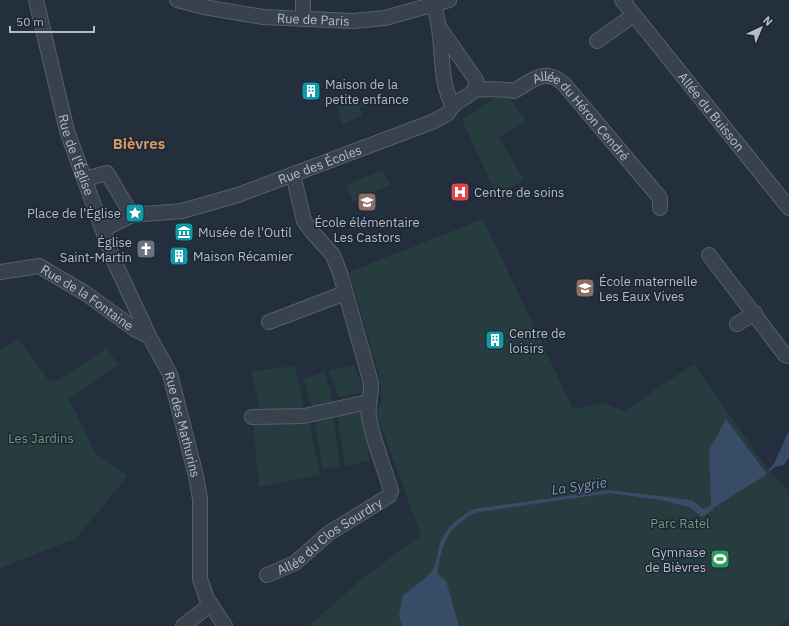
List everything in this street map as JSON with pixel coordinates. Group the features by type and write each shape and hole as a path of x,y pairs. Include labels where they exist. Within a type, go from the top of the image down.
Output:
{"street":[{"name":"Rue de l'Église","path":"36,0 67,131 104,229"},
{"name":"Rue de Paris","path":"178,0 248,16 370,20 385,18 449,0"},
{"path":"303,0 303,19"},
{"name":"Allée du Buisson","path":"622,0 789,208"},
{"path":"434,4 439,27 442,69 450,110"},
{"path":"597,42 634,15"},
{"path":"439,27 476,80 476,90"},
{"name":"Allée du Héron Cendré","path":"476,90 494,90 502,88 514,91 539,77 550,75 557,78 660,198 660,208"},
{"name":"Rue des Écoles","path":"132,215 182,211 238,195 432,122 450,110 459,100 476,90"},
{"path":"85,179 107,173 132,215 104,229"},
{"name":"Allée du Clos Sourdry","path":"267,575 296,562 329,533 389,496 391,491 369,418 368,402 372,393 371,384 333,255 304,221 293,174"},
{"name":"Rue des Mathurins","path":"104,229 114,261 149,336 170,374 196,476 200,499 200,579 211,604 226,626"},
{"path":"709,256 787,356"},
{"name":"Rue de la Fontaine","path":"0,272 39,266 85,293 136,330 149,336"},
{"path":"268,322 345,294"},
{"path":"737,324 755,314"},
{"path":"252,417 304,416 368,402"},
{"path":"183,626 211,604"}],"green space":[{"path":"505,91 526,121 499,137 524,180 497,196 462,120"},
{"path":"334,100 337,107 376,101 360,108 362,115 344,124 342,123"},
{"path":"383,170 390,185 353,202 346,185"},
{"name":"Parc Ratel","path":"483,219 573,409 604,403 625,412 694,364 768,470 789,491 789,619 780,626 309,626 362,579 421,535 376,413 382,400 379,374 349,272"},
{"name":"Les Jardins","path":"19,339 49,381 58,380 107,348 118,365 69,399 96,454 128,476 75,539 0,568 0,350"},
{"path":"354,365 366,392 339,397 329,371"},
{"path":"295,366 304,406 297,409 260,410 251,371"},
{"path":"325,372 333,402 312,407 303,379"},
{"path":"363,408 369,461 345,466 337,414"},
{"path":"333,415 340,466 322,469 315,421"},
{"path":"309,421 320,475 259,487 253,423"}],"water":[{"path":"726,419 767,474 713,508 713,510 702,517 689,507 661,500 610,493 478,512 460,522 448,536 441,552 437,573 446,581 459,626 402,626 399,616 402,597 432,571 436,562 441,540 452,524 474,509 609,490 692,500 703,509 711,505 709,450"},
{"path":"789,430 789,457 784,465 775,467 769,472 768,470 774,464"}],"place":[{"name":"Maison de la petite enfance","path":"311,91"},
{"name":"Centre de soins","path":"460,192"},
{"name":"École élémentaire Les Castors","path":"367,202"},
{"name":"Place de l'Église","path":"135,213"},
{"name":"Musée de l'Outil","path":"184,232"},
{"name":"Église Saint-Martin","path":"146,249"},
{"name":"Maison Récamier","path":"179,256"},
{"name":"École maternelle Les Eaux Vives","path":"585,288"},
{"name":"Centre de loisirs","path":"495,340"},
{"name":"Gymnase de Bièvres","path":"720,559"}],"district":[{"name":"Bièvres","path":"139,143"}],"water label":[{"name":"La Sygrie","path":"579,486"}]}
